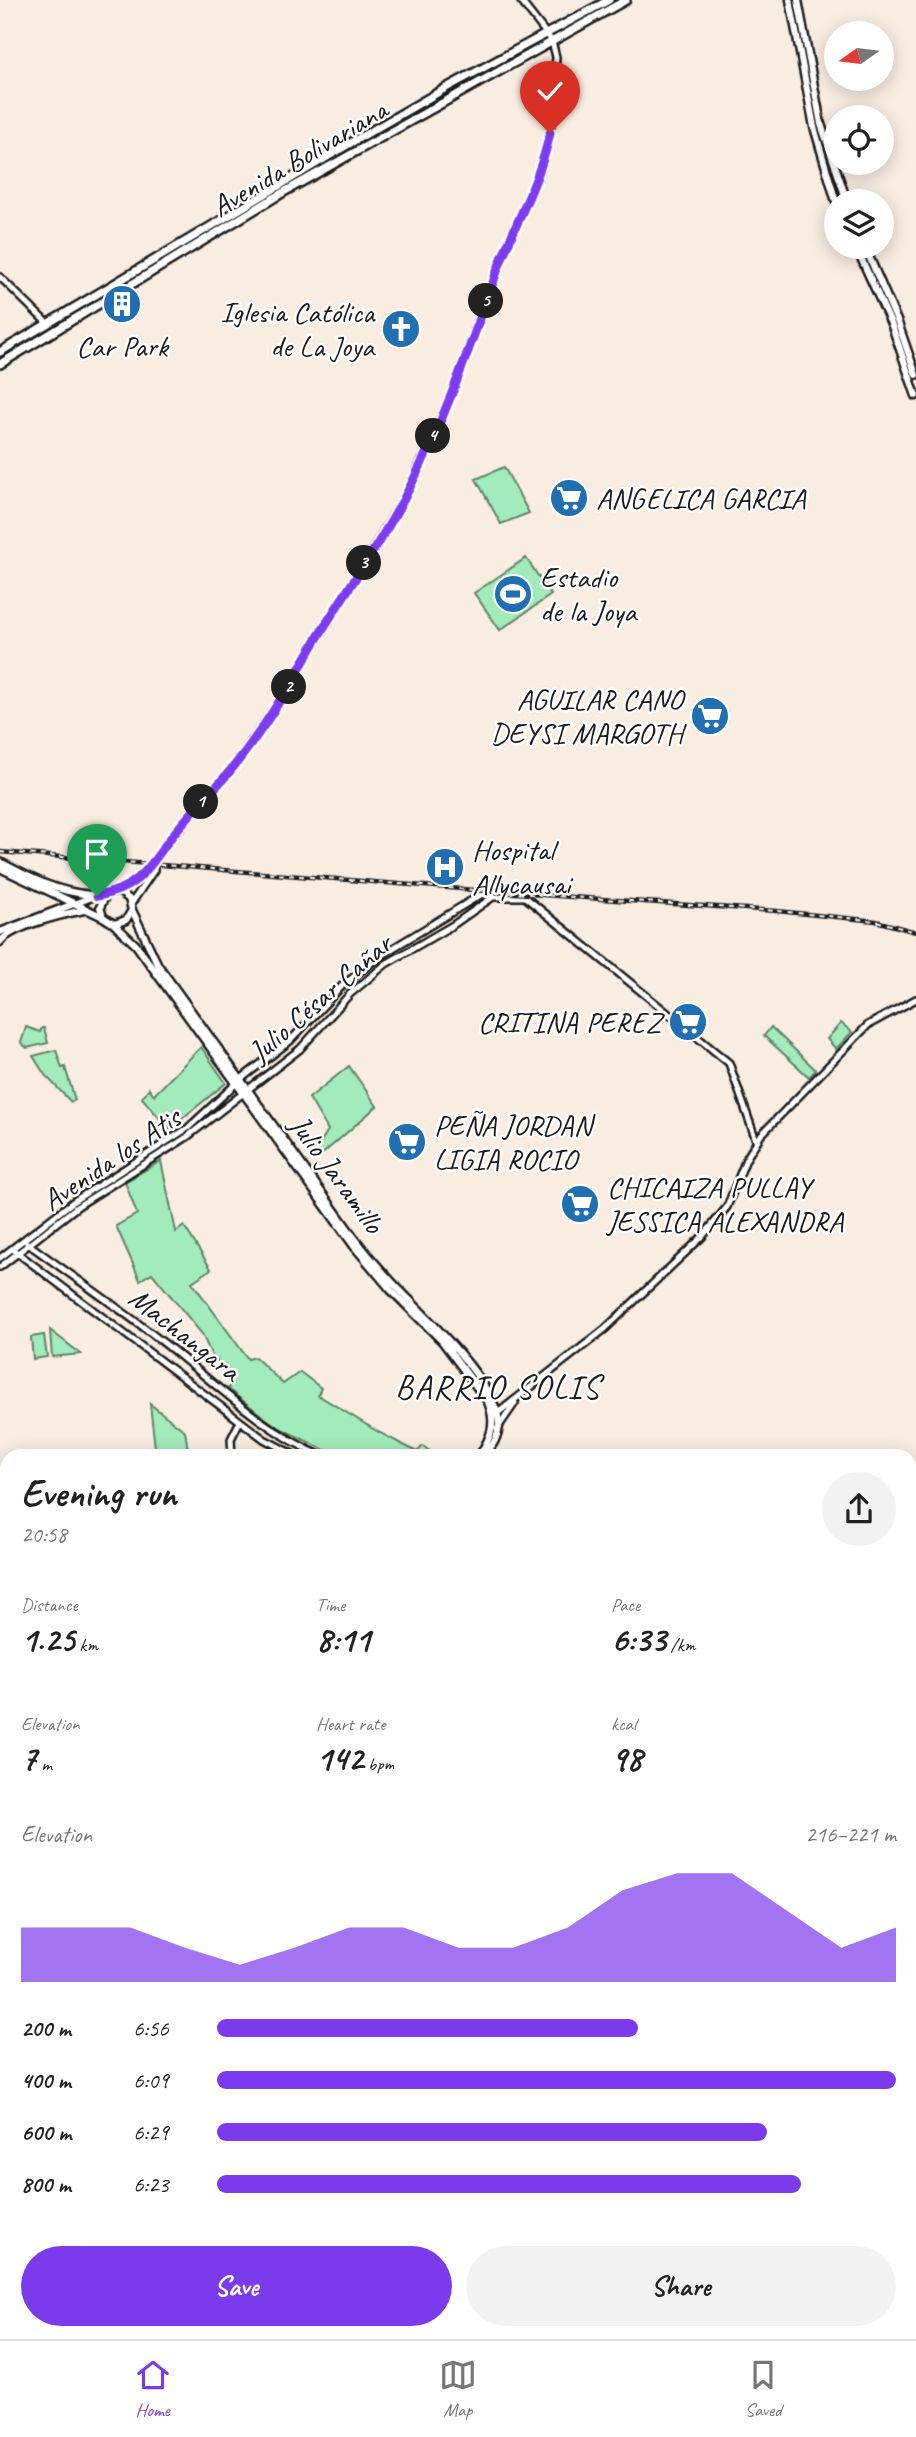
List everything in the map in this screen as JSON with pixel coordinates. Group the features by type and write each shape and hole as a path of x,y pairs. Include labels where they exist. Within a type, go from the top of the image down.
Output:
{"highway":[{"name":"Avenida Bolivariana","path":"0,363 610,0"},
{"name":"Avenida Bolivariana","path":"0,352 446,88 626,0"}],"main road":[{"path":"790,0 814,127 832,189"},
{"path":"798,0 821,124 842,189"},
{"path":"861,259 892,326 916,396"},
{"path":"870,259 898,323 916,375"},
{"path":"0,862 51,888 97,896"},
{"name":"Julio Jaramillo","path":"0,868 103,917 136,946 246,1091 366,1261 457,1358 488,1402 495,1415 496,1429 488,1449"},
{"path":"0,932 71,904 111,893"},
{"path":"103,917 101,902 111,893"},
{"name":"Julio Jaramillo","path":"111,893 125,895 158,965 239,1082"},
{"path":"114,924 126,920 132,907"},
{"path":"0,942 11,933 84,910"},
{"name":"Julio Jaramillo","path":"483,1449 496,1429"}],"street":[{"path":"111,893 138,879 154,864 166,842 235,765 270,716 409,489 451,394 513,230 540,172 552,123 556,57 550,37 520,0"},
{"path":"0,277 48,325"},
{"path":"132,907 154,870 154,864"},
{"name":"Julio César Cañar","path":"239,1082 290,1041 342,986 380,956 482,894 493,897"},
{"path":"493,897 525,897 729,1063 756,1140"},
{"name":"Julio César Cañar","path":"246,1091 300,1049 351,994 386,964 453,925 493,897"},
{"path":"495,1415 614,1322 702,1237 727,1207 756,1140 867,1025 916,999"},
{"name":"Avenida los Atis","path":"0,1267 74,1201 178,1135 239,1082"},
{"name":"Avenida los Atis","path":"26,1242 187,1137 246,1091"},
{"name":"Machangara","path":"26,1242 174,1351 201,1375 271,1427 306,1449"},
{"name":"Avenida los Atis","path":"0,1258 15,1251"},
{"name":"Machangara","path":"15,1251 264,1439 283,1449"},
{"path":"496,1429 516,1400"},
{"path":"232,1449 231,1439 240,1421"}],"green space":[{"path":"504,467 529,513 501,524 476,479"},
{"name":"Estadio de la Joya","path":"526,558 551,595 500,630 474,593"},
{"path":"841,1023 852,1032 836,1049 827,1039"},
{"path":"26,1027 40,1032 44,1028 48,1043 27,1048 21,1043"},
{"path":"771,1027 816,1070 809,1077 764,1036"},
{"path":"201,1047 226,1083 169,1129 142,1098 149,1088 154,1095"},
{"path":"56,1050 62,1068 65,1067 75,1100 71,1102 45,1075 33,1056"},
{"path":"349,1066 377,1106 318,1158 315,1152 328,1130 309,1098"},
{"path":"161,1161 176,1232 184,1226 211,1269 192,1282 248,1359 255,1357 283,1384 300,1372 321,1388 318,1395 411,1449 323,1449 274,1425 228,1389 233,1377 212,1356 202,1334 152,1273 140,1280 116,1226 137,1214 125,1182"},
{"path":"50,1330 81,1354 52,1357"},
{"path":"44,1335 47,1357 33,1359 31,1337"},
{"path":"150,1404 185,1431 188,1449 155,1449"}],"railway":[{"path":"0,852 499,892 777,911 876,921 916,932"}],"place":[{"name":"Car Park","path":"122,304"},
{"name":"Iglesia Católica de La Joya","path":"401,329"},
{"name":"ANGELICA GARCIA","path":"569,498"},
{"name":"Estadio de la Joya","path":"513,594"},
{"name":"AGUILAR CANO DEYSI MARGOTH","path":"710,716"},
{"name":"Hospital Allycausai","path":"445,867"},
{"name":"CRITINA PEREZ","path":"688,1022"},
{"name":"PEÑA JORDAN LIGIA ROCIO","path":"407,1142"},
{"name":"CHICAIZA PULLAY JESSICA ALEXANDRA","path":"580,1204"}],"district":[{"name":"BARRIO SOLIS","path":"498,1387"}],"route":[{"path":"97,896 128,886 154,864 175,831 235,765 293,680 409,489 451,394 513,230 540,172 550,133"}]}
